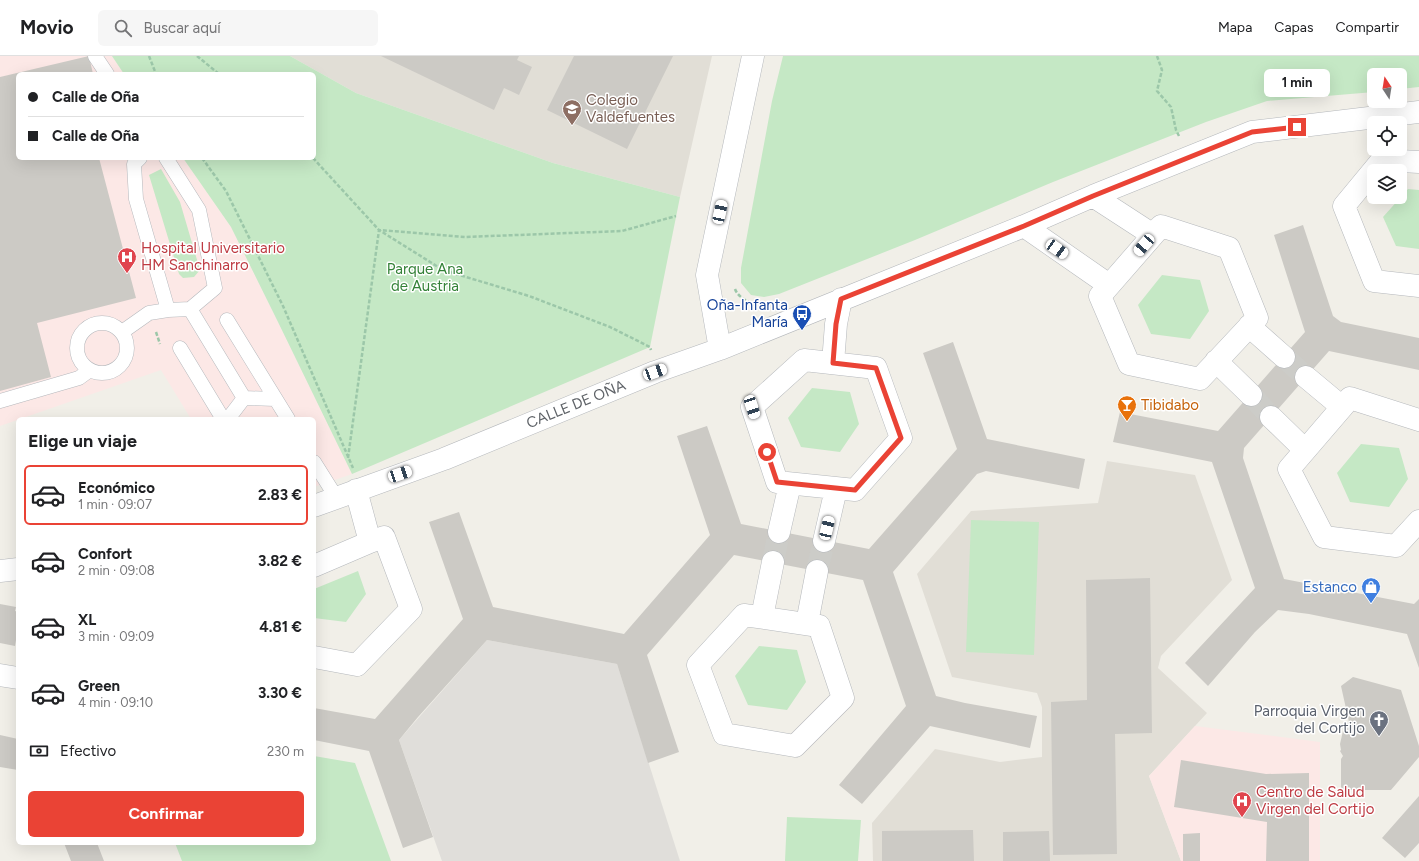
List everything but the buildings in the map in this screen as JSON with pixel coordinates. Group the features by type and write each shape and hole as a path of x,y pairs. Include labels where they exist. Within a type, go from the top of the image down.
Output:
{"street":[{"path":"720,348 707,275 753,56"},
{"name":"CALLE DE OÑA","path":"1396,116 1419,112"},
{"name":"CALLE DE OÑA","path":"316,505 444,459 655,372 720,348 1024,226 1093,196 1252,132 1367,121"},
{"path":"1386,156 1344,206 1374,281 1419,286"},
{"path":"1396,156 1419,162"},
{"path":"1093,196 1153,235"},
{"path":"1024,226 1109,286"},
{"path":"1161,226 1229,248 1257,318 1200,379 1129,364 1100,296 1153,235 1161,226"},
{"path":"833,363 836,324 841,299"},
{"path":"1249,326 1284,357"},
{"path":"804,360 833,363 876,368 901,438 855,490 777,482 752,407 804,360"},
{"path":"1216,361 1251,395"},
{"path":"1306,376 1342,407"},
{"path":"1417,527 1396,546 1324,537 1289,469 1350,398 1419,420"},
{"path":"1271,417 1305,450"},
{"path":"780,532 790,484"},
{"path":"824,541 836,489"},
{"path":"356,490 370,542"},
{"path":"316,565 384,537 411,609 357,665 316,657"},
{"path":"762,617 773,562"},
{"path":"0,571 16,569"},
{"path":"808,623 817,571"},
{"path":"744,615 762,617 820,626 843,698 795,746 724,734 698,665 744,615"},
{"path":"0,675 16,678"}],"lane":[{"path":"96,56 106,72"},
{"path":"138,160 134,164 136,199 168,310"},
{"path":"122,332 149,313 190,309 215,288 199,210 167,160"},
{"path":"190,309 244,398"},
{"path":"227,320 287,417"},
{"path":"100,322 116,326 122,332 128,348 126,357 122,364 115,370 106,373 98,373 83,366 78,358 77,347 80,335 85,329 92,324 100,322"},
{"path":"180,348 222,417"},
{"path":"0,402 79,378 90,370"},
{"path":"244,398 275,399"},
{"path":"230,417 244,398"},
{"path":"316,465 336,497"}],"path":[{"path":"149,56 155,72"},
{"path":"197,56 217,72"},
{"path":"1157,56 1162,70 1157,91 1171,108 1176,130 1182,140"},
{"path":"203,160 226,191 276,293 355,473 356,490"},
{"path":"315,160 379,230 442,270 528,296 610,328 650,347 655,372"},
{"path":"379,230 465,237 622,231 676,216"},
{"path":"348,458 379,230"},
{"path":"734,286 736,293 746,300 759,308 765,306"},
{"path":"149,313 162,349"}],"shaded area":[{"name":"Hospital Universitario HM Sanchinarro","path":"0,56 112,56 123,72 16,72 16,160 184,160 231,227 352,474 316,486 316,417 190,417 161,370 26,417 16,417 16,420 0,426"},
{"name":"Colegio Valdefuentes","path":"290,56 712,56 680,197 553,163 356,93"},
{"path":"1107,461 1195,475 1232,580 1161,656 1158,668 1207,713 1149,776 1181,861 873,861 872,823 935,749 1000,762 1042,757 1042,707 1037,693 952,677 917,574 971,511 1098,503"},
{"path":"487,640 617,664 680,861 442,861 399,740"},
{"name":"Centro de Salud Virgen del Cortijo","path":"1195,726 1320,742 1320,861 1181,861 1149,776"}],"green space":[{"name":"Parque Ana de Austria","path":"112,56 290,56 356,93 553,163 680,197 650,347 352,474 231,227 184,160 316,160 316,72 123,72"},
{"path":"783,56 1419,56 1419,87 1407,88 1407,68 1367,68 1367,93 1267,101 1206,122 1053,182 915,240 779,294 764,297 751,295 741,283 741,268 772,101"},
{"path":"161,169 180,202 200,270 194,277 183,278 179,274 149,175"},
{"path":"1407,190 1419,190 1419,249 1396,246 1383,217 1395,204 1407,204"},
{"path":"1162,275 1200,280 1209,311 1190,339 1151,334 1138,305"},
{"path":"812,388 850,392 859,424 840,452 801,447 788,418"},
{"path":"1361,444 1399,448 1408,479 1389,507 1350,502 1337,473"},
{"path":"971,520 1039,522 1034,655 966,652"},
{"path":"358,571 366,594 346,622 316,618 316,588"},
{"path":"759,646 797,650 806,682 787,710 748,705 735,676"},
{"path":"316,756 355,763 391,861 182,861 176,845 316,845"},
{"path":"787,817 861,820 858,861 785,861"}],"tunnel":[{"path":"1284,357 1306,377"},
{"path":"1251,395 1271,417"},
{"path":"773,562 779,532"},
{"path":"817,571 824,541"}],"place":[{"name":"Colegio Valdefuentes","path":"572,126"},
{"name":"Hospital Universitario HM Sanchinarro","path":"127,274"},
{"name":"Oña-Infanta María","path":"802,331"},
{"name":"Tibidabo","path":"1127,422"},
{"name":"Estanco","path":"1371,604"},
{"name":"Parroquia Virgen del Cortijo","path":"1379,737"},
{"name":"Centro de Salud Virgen del Cortijo","path":"1242,818"}],"route":[{"path":"767,452 777,482 855,490 901,438 876,368 833,363 836,324 841,299 1024,226 1093,196 1252,132 1297,127"}]}
